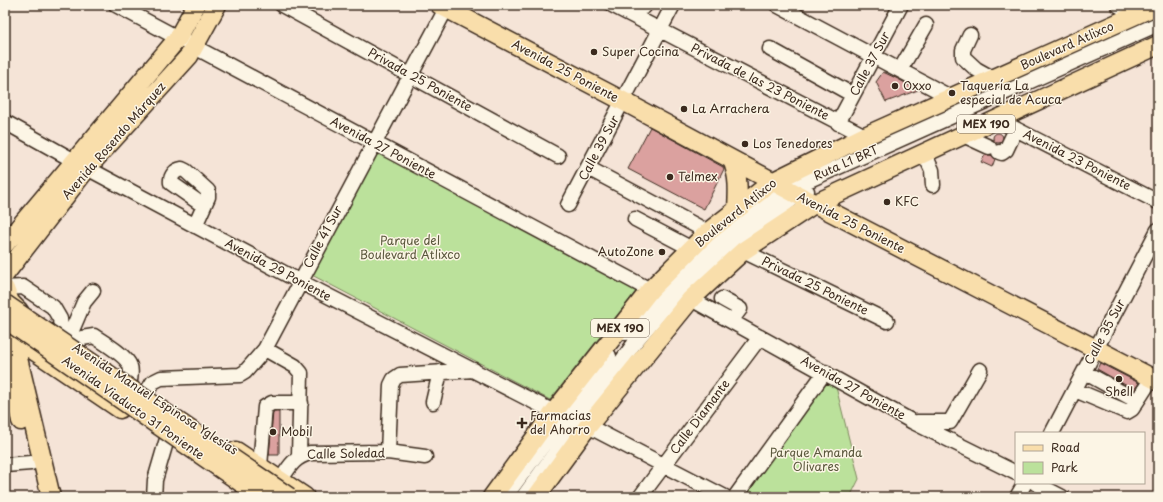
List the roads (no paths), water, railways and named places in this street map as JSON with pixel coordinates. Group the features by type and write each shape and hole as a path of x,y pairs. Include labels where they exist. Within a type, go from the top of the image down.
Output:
{"main road":[{"name":"Avenida Rosendo Márquez","path":"5,280 80,165 178,38 196,5"},
{"name":"Avenida Rosendo Márquez","path":"5,244 80,165 189,56 216,5"},
{"name":"Boulevard Atlixco","path":"492,497 554,412 650,290 708,232 737,209 785,189 865,136 1158,5"},
{"name":"Avenida 25 Poniente","path":"444,6 624,101 785,189 1096,353 1153,381"},
{"name":"MEX 190","path":"536,497 588,426 691,299 743,251 814,204 1158,45"},
{"path":"732,160 736,168 738,181 737,209"},
{"path":"5,280 10,302 13,384 51,497"},
{"path":"10,319 52,364 167,440 248,497"},
{"name":"Avenida Manuel Espinosa Yglesias","path":"10,319 68,342 260,466 305,497"},
{"name":"Avenida Viaducto 31 Poniente","path":"10,319 262,497"},
{"name":"Avenida Viaducto 31 Poniente","path":"10,319 289,497"},
{"path":"5,353 38,497"},
{"path":"13,384 29,365 52,364"}],"street":[{"name":"Avenida 27 Poniente","path":"116,5 650,290"},
{"name":"Privada 25 Poniente","path":"282,5 558,156"},
{"name":"Privada de las 23 Poniente","path":"612,5 865,136"},
{"path":"639,5 644,7 645,5"},
{"path":"777,5 952,98"},
{"name":"Calle 37 Sur","path":"838,123 902,5"},
{"path":"1118,5 1136,15"},
{"name":"Calle 41 Sur","path":"146,393 153,382 161,378 240,375 245,372 265,349 299,281 374,143 444,6"},
{"name":"Calle 39 Sur","path":"568,205 660,31 669,6"},
{"name":"Ruta L1 BRT","path":"505,497 627,332 670,285 707,250 785,189 1158,24"},
{"path":"900,70 926,25"},
{"name":"Ruta L1 BRT","path":"523,497 636,341 672,300 785,189 1158,34"},
{"path":"970,35 963,50 963,57 972,65 994,79"},
{"path":"770,49 853,95"},
{"name":"Avenida 23 Poniente","path":"996,119 1158,202"},
{"name":"Avenida 29 Poniente","path":"5,122 80,165 299,281 554,412"},
{"path":"963,135 1002,153 1006,150 1016,129"},
{"path":"924,153 932,170 933,185"},
{"path":"588,168 708,232"},
{"path":"195,226 204,206"},
{"path":"635,219 692,248"},
{"name":"Calle 35 Sur","path":"1053,432 1078,391 1158,230"},
{"name":"Privada 25 Poniente","path":"743,251 887,321"},
{"path":"5,280 23,287 53,307 60,319 68,342"},
{"path":"68,342 84,302 93,291"},
{"name":"Avenida 27 Poniente","path":"691,299 913,422 1015,473"},
{"path":"722,299 745,311 731,321"},
{"name":"Calle Diamante","path":"640,497 760,337"},
{"path":"265,349 299,369 301,378 299,456"},
{"path":"388,452 391,385 394,379 400,375 474,370"},
{"path":"913,422 950,422 980,370"},
{"path":"433,402 440,372"},
{"path":"735,497 825,372"},
{"path":"1086,374 1137,402"},
{"path":"1078,391 1127,412 1132,409 1153,381"},
{"path":"260,466 265,407 272,403 301,403"},
{"path":"588,426 725,497"},
{"path":"154,497 155,480 167,440"},
{"name":"Calle Soledad","path":"280,481 291,463 299,456 310,453 388,452 425,458"},
{"path":"5,465 31,463"},
{"path":"1018,497 1024,484"},
{"path":"1037,484 1062,497"}],"place":[{"name":"Super Cocina","path":"594,52"},
{"name":"Oxxo","path":"895,86"},
{"name":"Taquería La especial de Acuca","path":"952,93"},
{"name":"La Arrachera","path":"684,109"},
{"name":"Los Tenedores","path":"745,144"},
{"name":"Telmex","path":"670,177"},
{"name":"KFC","path":"887,202"},
{"name":"AutoZone","path":"662,252"},
{"name":"Shell","path":"1119,379"},
{"name":"Farmacias del Ahorro","path":"522,423"},
{"name":"Mobil","path":"273,432"}],"park label":[{"name":"Parque del Boulevard Atlixco","path":"410,248"},
{"name":"Parque Amanda Olivares","path":"816,460"}]}
